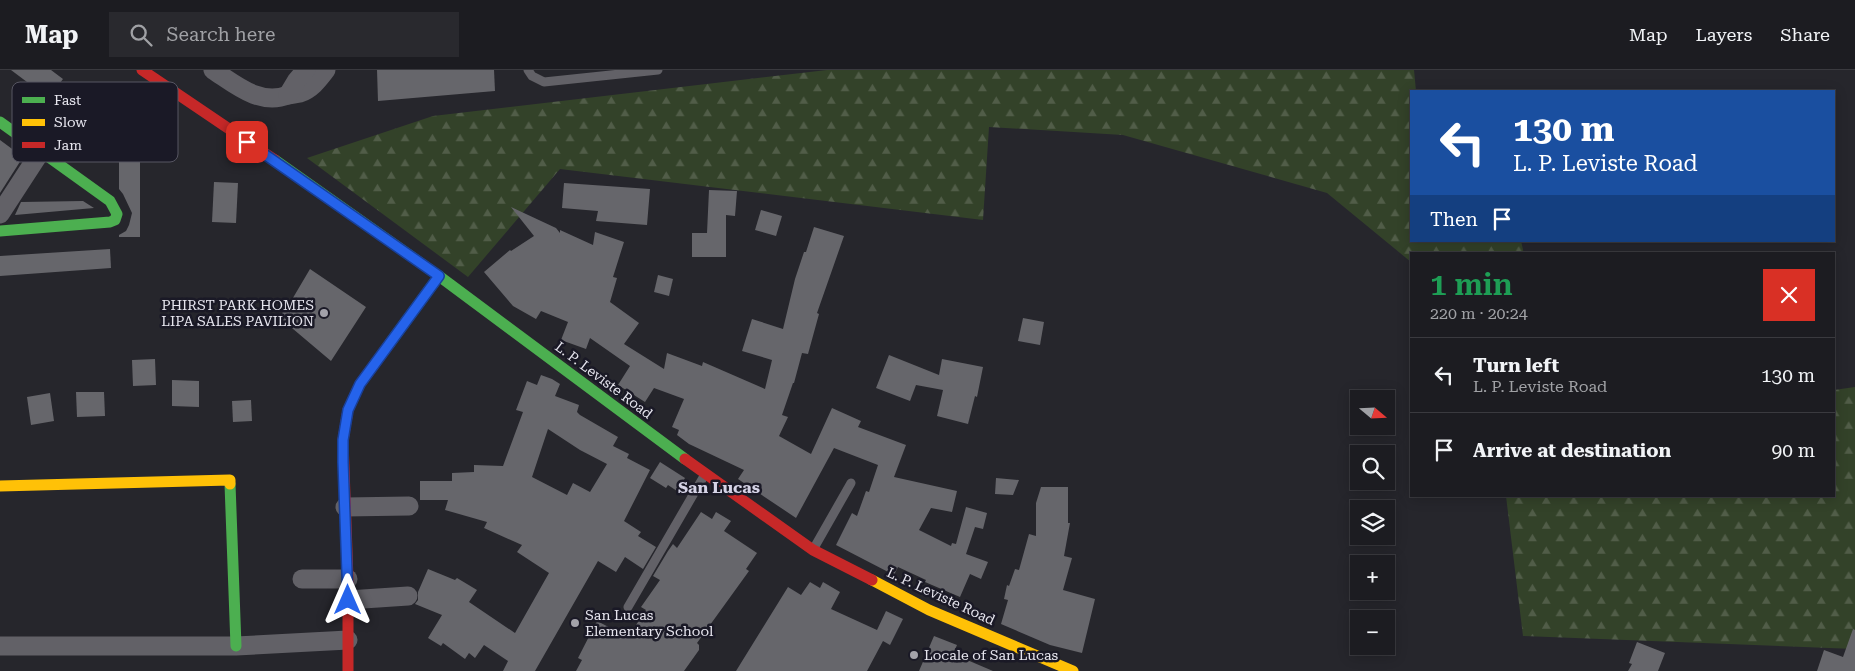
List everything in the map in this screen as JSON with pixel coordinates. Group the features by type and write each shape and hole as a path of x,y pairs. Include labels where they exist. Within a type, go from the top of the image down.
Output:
{"main road":[{"name":"L. P. Leviste Road","path":"142,70 160,82"},
{"name":"L. P. Leviste Road","path":"178,95 439,276 705,474 813,550 929,610 1073,671"},
{"path":"0,122 12,130"},
{"path":"0,231 110,222 114,220 118,214 110,201 56,162"},
{"path":"348,671 348,579 343,440 348,410 360,384 439,276"},
{"path":"0,486 230,480 236,646"}],"street":[{"path":"213,70 255,95 275,99 308,90 326,70"},
{"path":"288,95 306,70"},
{"path":"0,214 34,162"},
{"path":"345,507 409,506"},
{"path":"302,579 348,579"},
{"path":"348,600 408,596"},
{"path":"0,646 236,646 348,640"}],"lane":[{"path":"528,70 532,76 544,82 658,70"},
{"path":"628,606 705,474"},
{"path":"813,550 851,483"}],"green space":[{"path":"827,70 1414,70 1416,90 1410,90 1410,242 1521,242 1524,252 1410,252 1410,261 1327,193 1123,135 989,127 983,220 560,169 468,277 307,158 433,116"},
{"path":"1855,387 1855,649 1523,636 1506,497 1835,497 1835,390"}],"building":[{"path":"11,70 51,70 63,79 61,82 27,82"},
{"path":"377,70 494,70 495,91 378,101"},
{"path":"0,140 12,149 12,162 20,162 0,193"},
{"path":"119,162 140,162 140,237 119,237 119,235 126,231 132,213 119,189"},
{"path":"214,182 238,183 236,223 212,222"},
{"path":"564,183 650,189 647,225 596,221 598,211 562,208"},
{"path":"709,190 737,191 735,216 726,215 726,257 692,257 692,233 707,233"},
{"path":"83,201 94,208 15,215 21,202"},
{"path":"511,207 556,228 560,233 560,230 593,245 595,232 624,242 613,277 617,278 610,302 639,323 624,344 664,369 667,353 702,366 703,362 765,389 772,360 742,351 752,319 783,329 795,279 814,227 844,236 817,313 819,314 808,354 802,353 794,383 782,415 788,417 779,436 811,454 832,408 861,421 858,427 906,445 894,477 957,491 952,512 931,508 919,530 951,546 952,543 956,544 966,507 987,513 983,529 975,527 966,554 988,562 981,579 970,574 960,597 925,582 926,580 898,567 894,575 836,545 852,513 857,516 866,491 869,492 878,465 834,448 796,518 738,479 744,470 689,444 677,435 679,430 672,427 684,399 654,388 645,402 618,385 630,366 590,338 586,349 561,340 568,322 541,311 536,319 513,306 484,272 510,250 534,236"},
{"path":"761,210 782,216 776,236 755,230"},
{"path":"110,249 111,268 0,276 0,256"},
{"name":"PHIRST PARK HOMES LIPA SALES PAVILION","path":"310,269 366,307 331,361 286,323 280,323 284,307 287,308"},
{"path":"658,275 673,279 669,296 654,292"},
{"path":"1023,318 1044,322 1040,345 1018,341"},
{"path":"889,355 939,375 942,359 983,367 977,397 975,396 968,424 937,416 943,390 916,385 910,401 876,388"},
{"path":"155,359 156,385 133,386 132,360"},
{"path":"541,375 560,384 555,396 579,405 577,412 580,415 618,437 613,446 629,454 627,458 650,470 624,521 641,532 638,536 656,547 643,569 625,557 616,572 598,561 535,671 503,671 508,661 484,645 475,658 469,653 465,659 443,643 441,646 428,638 442,615 415,604 428,569 455,580 457,578 477,590 469,602 515,633 549,573 517,552 522,545 484,528 487,522 445,510 448,500 420,500 420,481 452,481 452,473 474,472 474,465 503,466 523,412 516,410 527,381 537,385","holes":["548,429 580,450 607,464 590,492 573,483 567,495 532,477"]},
{"path":"172,380 199,381 199,407 172,406"},
{"path":"76,392 104,392 105,416 77,417"},
{"path":"50,393 54,421 31,425 27,397"},
{"path":"251,400 252,421 233,422 232,401"},
{"path":"660,462 685,478 677,491 668,485 666,488 650,478"},
{"path":"996,478 1019,480 1013,495 995,494"},
{"path":"1041,487 1068,487 1068,523 1070,523 1064,556 1072,558 1063,590 1095,599 1082,653 1050,645 1001,624 1008,600 1004,599 1007,585 1009,586 1015,569 1019,570 1029,534 1036,536 1036,503"},
{"path":"701,512 712,519 716,512 731,521 724,531 757,553 746,569 749,571 697,643 699,650 684,671 576,671 582,660 578,658 597,621 628,637 646,610 641,607 660,580 653,576 673,544 677,548"},
{"path":"810,582 820,588 823,582 840,592 831,609 877,630 886,611 903,619 890,645 883,641 867,671 736,671 788,587 801,595"},
{"path":"1853,629 1855,630 1855,671 1817,671 1824,650 1843,657"},
{"path":"934,636 957,645 953,654 993,671 919,671"},
{"path":"1637,642 1665,653 1658,671 1628,671 1632,664 1629,663"}],"traffic: fast":[{"path":"0,122 12,131"},
{"path":"275,160 439,276 685,459"},
{"path":"0,231 110,222 115,220 117,214 110,201 56,162"},
{"path":"390,343 439,276"},
{"path":"230,484 236,646"}],"traffic: slow":[{"path":"0,486 230,480 230,484"},
{"path":"872,580 929,610 1073,671"}],"traffic: jam":[{"path":"142,70 160,82"},
{"path":"178,94 275,160"},
{"path":"348,671 348,579 343,440 348,410 360,384 390,343"},
{"path":"685,459 813,550 872,580"}],"place":[{"name":"PHIRST PARK HOMES LIPA SALES PAVILION","path":"324,313"},
{"name":"San Lucas Elementary School","path":"575,623"},
{"name":"Locale of San Lucas","path":"914,655"}],"district":[{"name":"San Lucas","path":"719,487"}],"route":[{"path":"247,142 439,276 360,384 348,410 343,440 343,462 348,600"}]}
